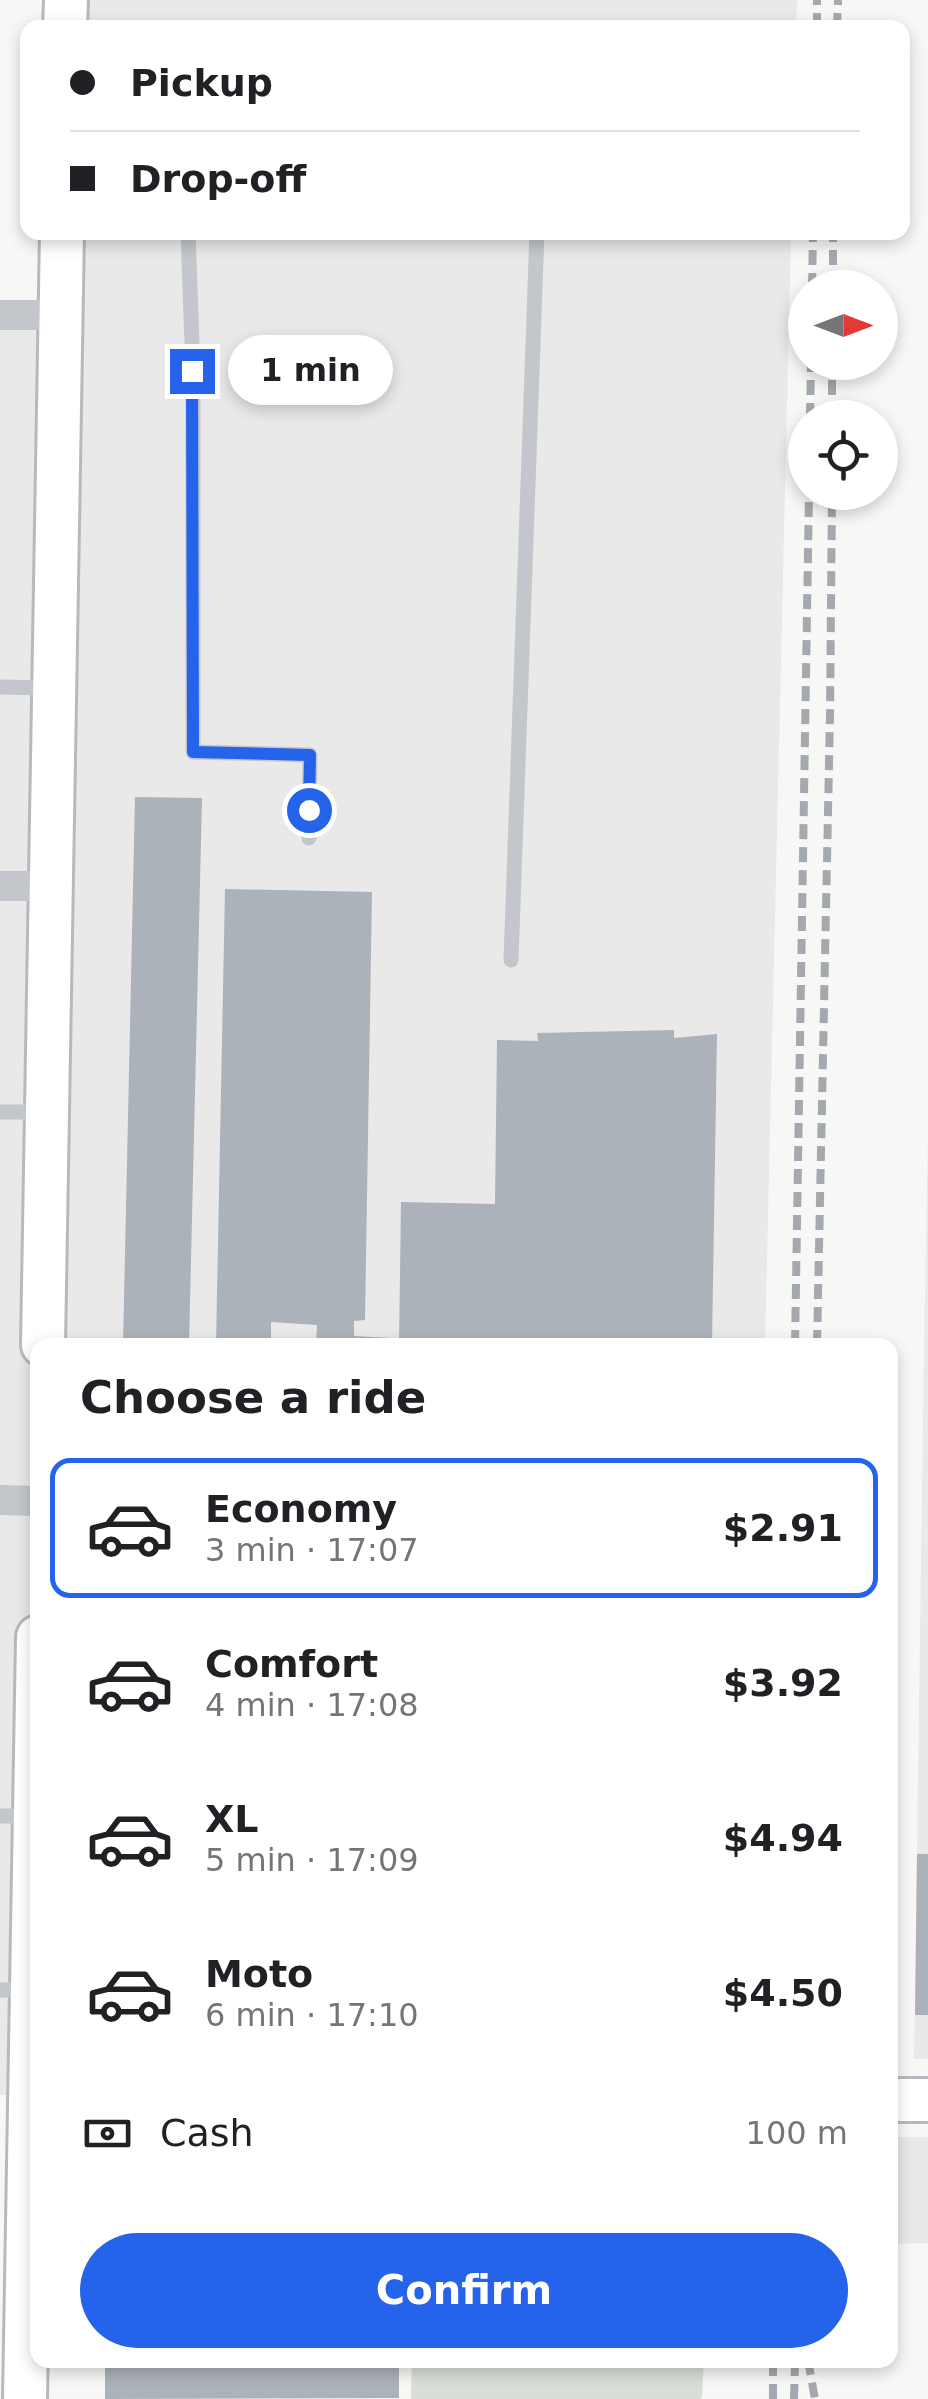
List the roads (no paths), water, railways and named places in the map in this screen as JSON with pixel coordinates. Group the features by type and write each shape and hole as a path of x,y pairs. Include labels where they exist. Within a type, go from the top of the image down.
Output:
{"main road":[{"path":"42,1338 62,240"},
{"path":"21,2389 17,1816 30,1705"},
{"path":"898,2100 928,2100"}],"street":[{"path":"0,315 60,315"},
{"path":"0,886 51,886"},
{"path":"0,1500 30,1500"}],"lane":[{"path":"188,240 193,390 193,752 310,755 308,838"},
{"path":"511,960 538,240"},
{"path":"0,687 54,688"},
{"path":"0,1112 47,1112"}],"railway":[{"path":"817,0 817,20"},
{"path":"837,20 838,0"},
{"path":"812,270 813,240"},
{"path":"833,240 833,270"},
{"path":"810,400 811,380"},
{"path":"832,380 832,400"},
{"path":"795,1338 809,510"},
{"path":"817,1338 832,510"},
{"path":"773,2368 773,2399"},
{"path":"794,2399 795,2368"},
{"path":"809,2368 815,2399"}]}
